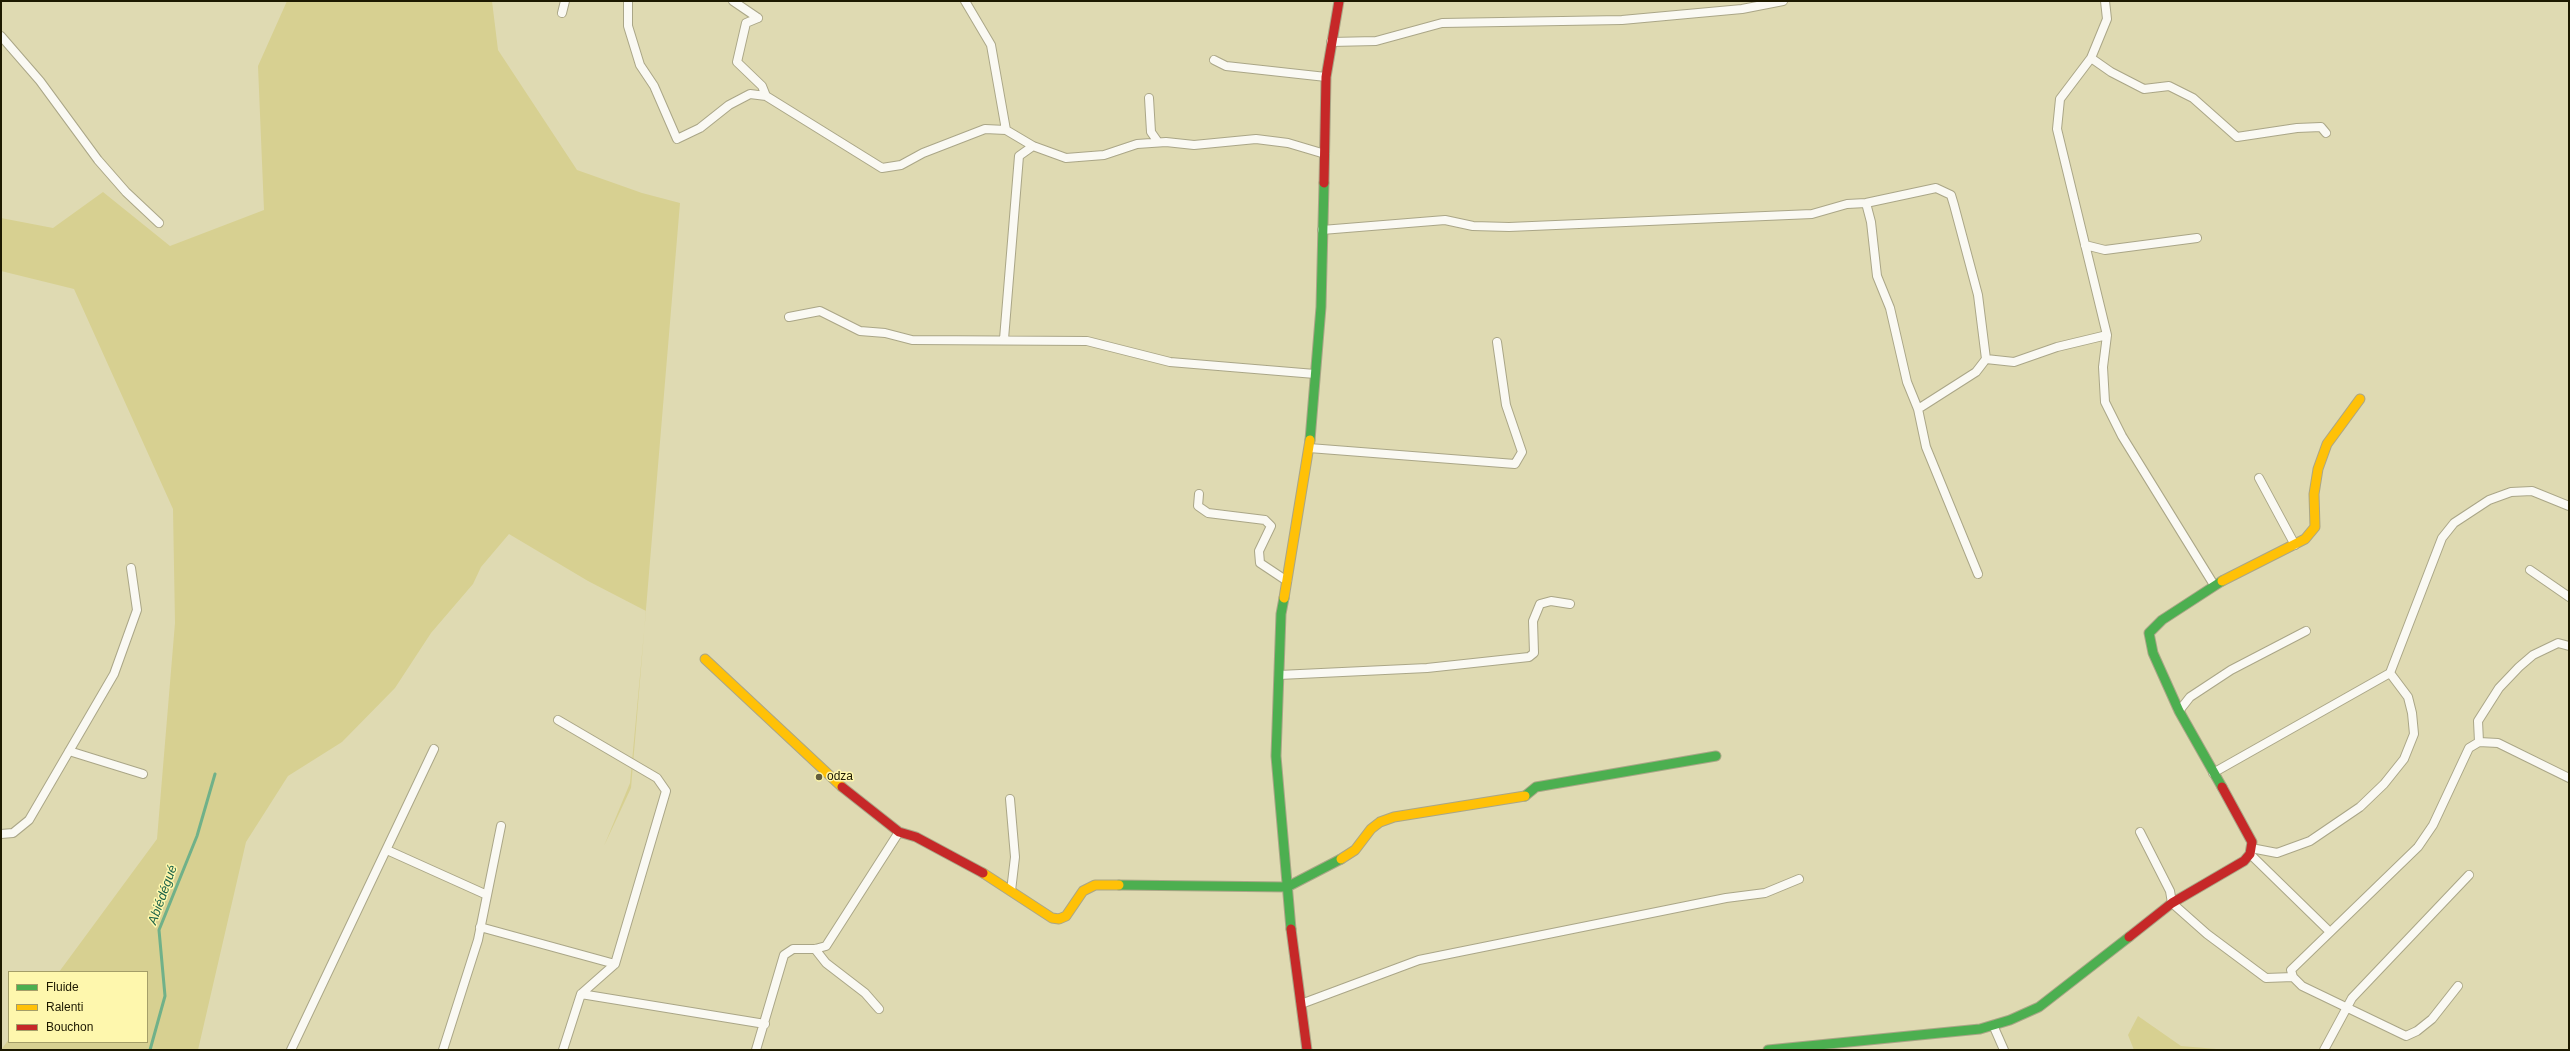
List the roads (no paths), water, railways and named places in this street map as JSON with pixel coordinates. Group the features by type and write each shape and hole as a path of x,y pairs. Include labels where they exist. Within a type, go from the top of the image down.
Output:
{"street":[{"path":"562,13 565,1"},
{"path":"628,1 628,26 640,65 654,86 677,138 700,128 729,105 750,94 766,96 882,168 901,165 923,153 985,129 1006,130 1033,146 1066,158 1104,155 1137,144 1158,142 1194,145 1256,139 1288,142 1325,154"},
{"path":"732,1 758,18 746,23 737,62 762,86 766,96"},
{"path":"965,1 991,45 1006,130"},
{"path":"1307,1050 1287,887 1276,756 1281,614 1309,448 1321,307 1326,77 1339,1"},
{"path":"1331,42 1376,41 1442,23 1622,20 1742,9 1783,1"},
{"path":"2105,1 2107,19 2090,58 2060,99 2057,129 2107,335 2103,367 2104,402 2122,436 2214,585"},
{"path":"1,36 40,80 98,160 126,192 159,223"},
{"path":"2090,58 2111,72 2144,89 2168,86 2193,98 2237,137 2296,128 2321,127 2326,133"},
{"path":"1214,60 1226,66 1326,77"},
{"path":"1149,98 1151,132 1158,142"},
{"path":"1004,339 1019,156 1033,146"},
{"path":"1322,230 1445,220 1473,226 1509,227 1804,214 1847,204 1866,203 1936,188 1951,195 1978,295 1986,359 1976,372 1918,409"},
{"path":"1866,203 1871,222 1877,276 1890,308 1907,382 1918,409 1926,447 1978,574"},
{"path":"2085,245 2105,250 2197,238"},
{"path":"789,317 820,311 860,331 885,333 912,340 1004,339 1087,341 1170,362 1315,374"},
{"path":"1986,359 2014,362 2058,347 2107,335"},
{"path":"1309,448 1515,464 1522,452 1506,405 1497,342"},
{"path":"1768,1050 1980,1030 2039,1007 2172,903 2244,861 2250,851 2252,842 2212,773 2179,711 2153,653 2150,633 2162,620 2214,585 2305,539 2315,527 2314,494 2318,469 2327,444 2360,398"},
{"path":"2259,478 2295,545"},
{"path":"2212,773 2390,673 2442,538 2454,523 2489,500 2511,492 2532,491 2569,506"},
{"path":"1199,494 1198,506 1208,513 1265,520 1271,526 1259,552 1260,563 1287,581"},
{"path":"1,834 14,833 29,820 114,674 137,610 131,568"},
{"path":"2530,570 2569,597"},
{"path":"1279,674 1427,668 1529,657 1534,653 1533,621 1540,604 1551,601 1570,604"},
{"path":"2179,711 2190,697 2231,670 2306,631"},
{"path":"2479,742 2478,720 2500,688 2519,667 2533,655 2558,643 2569,646"},
{"path":"705,659 842,787 899,832 916,837 969,864 1052,918 1059,919 1066,916 1083,891 1095,885 1287,887 1333,864 1355,850 1375,825 1394,817 1525,796 1536,787 1716,756"},
{"path":"2250,851 2277,853 2310,841 2360,807 2384,784 2404,759 2414,734 2412,713 2408,697 2390,673"},
{"path":"558,720 657,778 666,791 615,964 581,994 563,1050"},
{"path":"2458,986 2432,1019 2417,1031 2406,1036 2347,1009 2302,986 2293,978 2290,970 2418,847 2433,825 2469,748 2479,742 2498,743 2569,778"},
{"path":"291,1050 434,749"},
{"path":"69,751 143,774"},
{"path":"1010,799 1015,857 1011,891"},
{"path":"443,1050 480,927 501,826"},
{"path":"756,1050 765,1024 784,955 792,949 815,950 826,946 832,939 899,832"},
{"path":"2140,832 2170,891 2172,903 2207,934 2266,978 2293,978"},
{"path":"387,850 487,895"},
{"path":"2250,851 2330,932"},
{"path":"2324,1050 2352,998 2469,875"},
{"path":"1301,1004 1419,960 1726,898 1765,893 1799,879"},
{"path":"480,927 615,964"},
{"path":"815,950 826,963 865,993 880,1009"},
{"path":"581,994 765,1024"},
{"path":"1993,1025 2004,1050"}],"waterway":[{"name":"Abiédégué","path":"150,1050 165,996 159,930 197,836 215,774"}],"place":[{"name":"odza","path":"819,777"}]}
